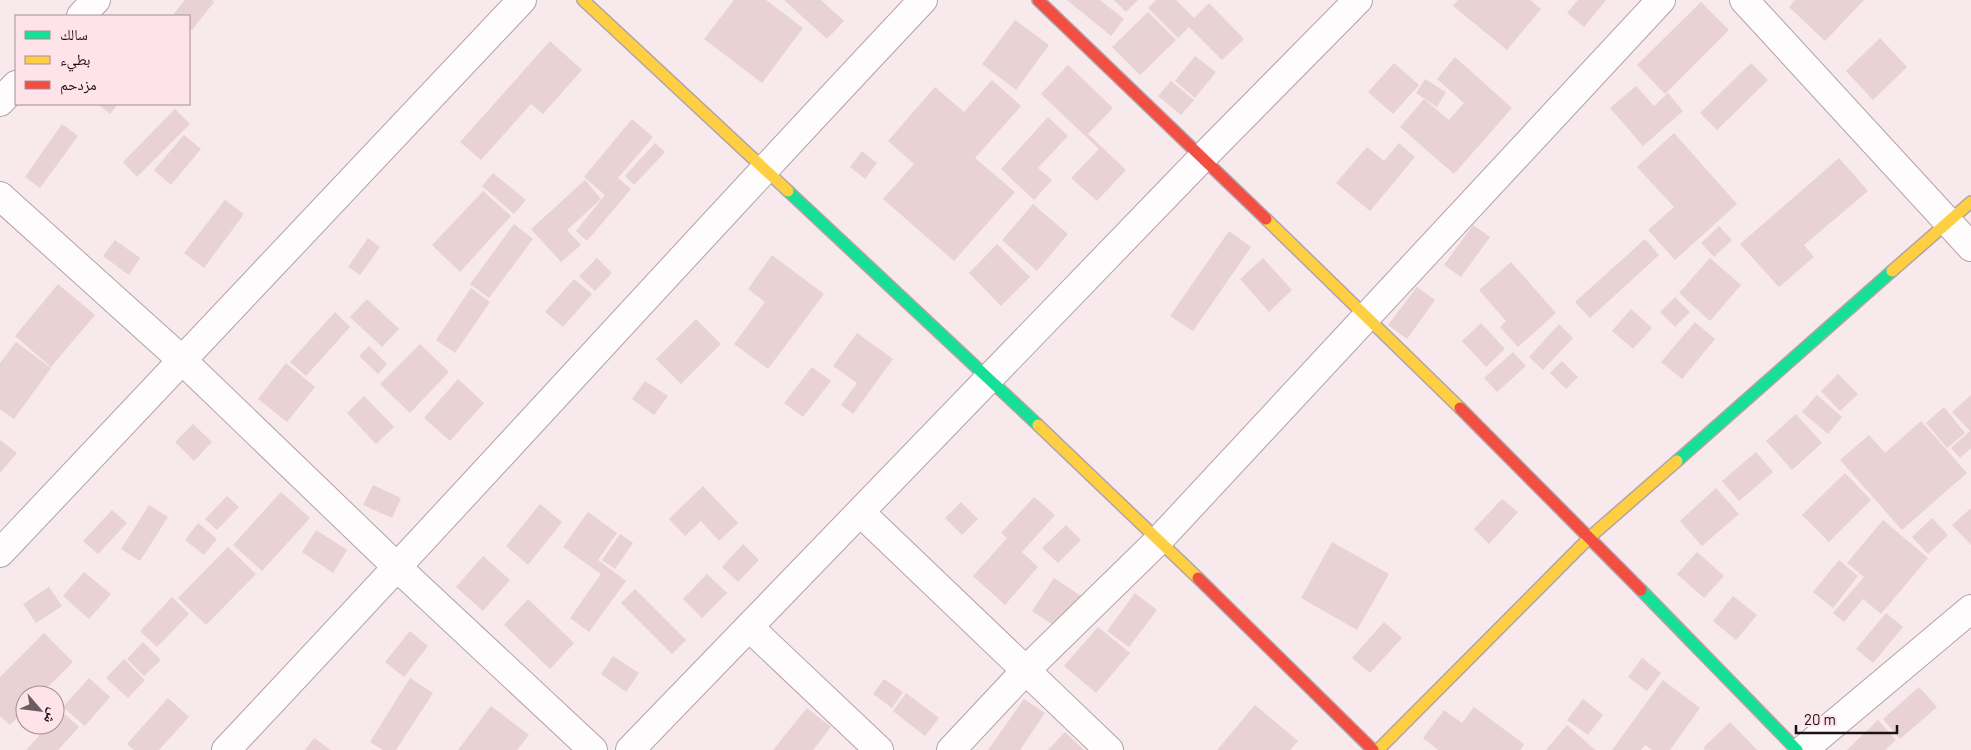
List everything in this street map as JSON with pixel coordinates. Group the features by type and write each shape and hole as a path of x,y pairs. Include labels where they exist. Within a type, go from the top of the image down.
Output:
{"street":[{"path":"82,15 96,0"},
{"path":"0,553 522,0"},
{"path":"584,0 990,379 1159,540 1373,750"},
{"path":"226,750 398,568 764,169 922,0"},
{"path":"1038,0 1367,315 1590,537 1797,750"},
{"path":"630,750 1202,158 1358,0"},
{"path":"951,750 1026,670 1159,540 1662,0"},
{"path":"1744,0 1971,247"},
{"path":"0,102 15,86"},
{"path":"0,196 183,361 398,568 593,750"},
{"path":"1378,750 1590,537 1971,202"},
{"path":"861,513 1109,750"},
{"path":"1803,750 1971,609"},
{"path":"749,627 879,750"}],"building":[{"path":"185,0 212,0 214,2 192,30 190,29 190,15 173,15"},
{"path":"734,0 766,0 803,28 762,83 704,39"},
{"path":"784,0 821,0 844,21 827,39"},
{"path":"1067,0 1100,0 1124,19 1111,36"},
{"path":"1114,0 1138,0 1126,12"},
{"path":"1156,0 1176,0 1194,18 1209,3 1244,39 1222,60 1189,27 1178,38 1148,8"},
{"path":"1458,0 1530,0 1541,9 1507,50 1453,6"},
{"path":"1578,0 1606,0 1584,27 1567,13"},
{"path":"1795,0 1864,0 1825,41 1789,7"},
{"path":"1701,2 1729,30 1665,94 1637,65"},
{"path":"1148,12 1176,40 1140,75 1112,47"},
{"path":"1015,20 1049,45 1016,90 982,64"},
{"path":"1880,38 1907,67 1873,100 1846,71"},
{"path":"550,41 582,70 543,114 531,104 481,160 460,142"},
{"path":"1195,56 1216,72 1195,98 1175,81"},
{"path":"1455,57 1512,108 1454,174 1400,127 1424,99 1449,120 1464,103 1437,79"},
{"path":"1394,63 1419,85 1393,114 1368,92"},
{"path":"1751,63 1768,80 1717,130 1700,113"},
{"path":"1068,65 1113,108 1088,134 1126,170 1097,201 1071,178 1099,149 1041,94"},
{"path":"1425,79 1446,92 1437,107 1416,93"},
{"path":"992,80 1021,106 975,158 1015,192 954,261 883,199 914,164 888,141 935,87 964,112"},
{"path":"1171,81 1194,100 1181,115 1158,96"},
{"path":"1636,86 1654,106 1668,93 1683,111 1643,146 1610,108"},
{"path":"99,105 117,105 110,114"},
{"path":"175,109 190,124 137,177 123,162"},
{"path":"1048,117 1068,136 1038,168 1052,180 1034,200 1001,169"},
{"path":"632,119 653,137 618,178 631,189 587,241 576,231 605,195 584,177"},
{"path":"62,124 78,136 40,188 25,177"},
{"path":"1674,133 1737,204 1675,260 1648,230 1674,207 1637,167"},
{"path":"184,135 201,149 171,185 154,170"},
{"path":"655,143 665,152 634,185 625,176"},
{"path":"1399,143 1415,157 1370,211 1336,183 1367,147 1384,161"},
{"path":"862,151 877,163 865,179 850,167"},
{"path":"1839,158 1868,191 1804,245 1814,257 1779,287 1740,244"},
{"path":"493,173 526,200 514,214 482,186"},
{"path":"585,180 601,199 567,230 581,245 561,262 531,229"},
{"path":"483,191 511,216 460,272 432,245"},
{"path":"225,200 244,214 204,268 184,253"},
{"path":"1033,204 1068,234 1037,271 1002,240"},
{"path":"514,224 533,239 489,298 470,284"},
{"path":"1473,225 1490,237 1461,277 1444,265"},
{"path":"1719,226 1732,240 1714,257 1701,243"},
{"path":"1229,231 1251,247 1193,331 1170,316"},
{"path":"368,238 380,247 360,275 348,267"},
{"path":"1645,239 1659,255 1590,318 1575,302"},
{"path":"115,240 140,258 129,275 103,256"},
{"path":"997,244 1030,277 1001,306 969,273"},
{"path":"772,255 824,294 768,369 734,344 765,302 748,289"},
{"path":"597,258 612,273 595,291 579,276"},
{"path":"1263,258 1292,290 1269,312 1240,279"},
{"path":"1710,258 1741,285 1710,321 1679,293"},
{"path":"1511,262 1556,313 1518,347 1500,327 1506,321 1479,290"},
{"path":"574,279 592,294 563,327 545,312"},
{"path":"58,284 95,315 51,367 15,336"},
{"path":"1417,287 1435,300 1407,339 1388,325"},
{"path":"471,288 490,302 455,353 436,340"},
{"path":"1675,297 1690,312 1675,327 1660,312"},
{"path":"367,299 399,329 382,347 350,317"},
{"path":"1631,309 1652,328 1633,349 1612,331"},
{"path":"335,312 350,327 306,376 290,362"},
{"path":"696,319 721,344 681,384 656,359"},
{"path":"1695,322 1715,339 1682,379 1661,362"},
{"path":"1481,323 1505,349 1486,367 1462,341"},
{"path":"1559,324 1573,338 1543,370 1529,357"},
{"path":"857,333 893,359 853,414 841,405 857,383 833,366"},
{"path":"16,342 51,368 14,419 0,409 0,363"},
{"path":"420,344 449,372 410,413 380,384"},
{"path":"369,346 387,364 378,374 359,356"},
{"path":"1513,352 1526,366 1497,392 1484,378"},
{"path":"1562,361 1578,377 1566,389 1550,373"},
{"path":"286,363 315,387 287,422 258,399"},
{"path":"812,367 831,381 803,417 784,403"},
{"path":"1838,374 1858,394 1840,411 1821,391"},
{"path":"458,379 484,403 450,441 424,418"},
{"path":"645,381 668,396 654,415 632,399"},
{"path":"1817,395 1842,417 1828,434 1802,412"},
{"path":"1971,395 1971,448 1960,458 1951,448 1970,431 1952,412"},
{"path":"364,396 394,427 376,444 347,413"},
{"path":"1944,407 1965,433 1947,448 1926,423"},
{"path":"1796,414 1822,443 1792,470 1766,441"},
{"path":"1921,421 1967,473 1902,530 1840,460 1869,435 1885,453"},
{"path":"193,424 212,442 194,461 175,442"},
{"path":"0,440 17,453 0,473"},
{"path":"1756,452 1773,472 1739,501 1722,481"},
{"path":"1845,473 1871,500 1829,542 1802,515"},
{"path":"373,485 401,498 392,518 363,505"},
{"path":"703,486 738,523 719,541 701,521 685,536 669,519"},
{"path":"1716,488 1739,514 1702,546 1680,521"},
{"path":"281,492 310,518 262,571 233,545"},
{"path":"227,496 239,507 217,530 205,519"},
{"path":"1034,497 1055,515 1022,552 1038,567 1005,605 973,576 1007,538 1001,533"},
{"path":"1502,499 1518,512 1489,544 1474,529"},
{"path":"961,502 978,519 962,535 945,518"},
{"path":"540,504 562,522 528,565 506,546"},
{"path":"149,505 168,517 140,561 121,549"},
{"path":"1971,508 1971,545 1952,525"},
{"path":"112,510 127,523 98,554 83,541"},
{"path":"588,512 617,533 598,560 626,581 589,632 570,618 601,574 563,547"},
{"path":"1932,518 1948,535 1928,554 1912,537"},
{"path":"1883,520 1928,558 1881,614 1863,599 1844,622 1833,613 1864,577 1847,563"},
{"path":"198,523 217,539 204,555 185,540"},
{"path":"1066,525 1081,540 1058,563 1042,548"},
{"path":"316,530 347,550 333,573 302,552"},
{"path":"620,534 633,543 615,569 602,560"},
{"path":"1332,542 1389,574 1357,630 1301,598"},
{"path":"743,544 759,560 738,582 722,567"},
{"path":"228,547 256,574 206,625 178,598"},
{"path":"1697,552 1724,576 1704,598 1677,574"},
{"path":"483,556 510,580 483,611 456,587"},
{"path":"1839,560 1858,576 1833,608 1813,592"},
{"path":"84,572 111,594 89,619 63,596"},
{"path":"707,574 727,593 702,618 683,599"},
{"path":"1054,578 1081,596 1059,629 1032,611"},
{"path":"49,587 62,606 36,623 23,604"},
{"path":"635,589 686,640 672,654 621,603"},
{"path":"1135,593 1157,610 1129,647 1107,631"},
{"path":"1733,596 1757,615 1736,640 1713,621"},
{"path":"172,597 189,614 157,647 140,631"},
{"path":"528,599 574,643 550,669 504,625"},
{"path":"1886,613 1903,627 1873,663 1856,649"},
{"path":"1384,622 1402,638 1370,673 1352,658"},
{"path":"1098,627 1130,653 1096,693 1064,666"},
{"path":"410,631 428,646 404,677 385,662"},
{"path":"44,633 73,662 50,685 15,685 15,720 10,725 0,716 0,677"},
{"path":"143,642 161,660 144,676 127,659"},
{"path":"613,656 639,673 626,692 601,674"},
{"path":"1642,658 1661,673 1647,691 1628,677"},
{"path":"124,659 145,680 128,698 106,678"},
{"path":"89,678 110,697 85,726 65,709 65,705"},
{"path":"410,678 433,693 396,750 383,750 370,742"},
{"path":"884,679 903,692 892,708 873,694"},
{"path":"1663,680 1700,708 1670,750 1652,750 1645,745 1641,750 1612,750"},
{"path":"1919,687 1937,707 1900,739 1883,719"},
{"path":"906,693 939,718 925,736 893,711"},
{"path":"168,698 189,717 159,750 134,750 127,744"},
{"path":"1024,699 1045,713 1020,750 988,750"},
{"path":"1583,699 1603,715 1588,735 1567,720"},
{"path":"1255,705 1298,741 1290,750 1217,750"},
{"path":"491,706 529,735 517,750 458,750"},
{"path":"1474,707 1524,744 1520,750 1438,750 1423,738 1444,710 1462,723"},
{"path":"807,708 831,727 813,750 773,750"},
{"path":"65,715 79,727 58,750 26,750 40,735 65,735"},
{"path":"1878,720 1896,740 1885,750 1847,750"},
{"path":"1730,722 1757,750 1705,750 1703,748"},
{"path":"1567,725 1595,750 1546,750"},
{"path":"1065,732 1084,750 1048,750"},
{"path":"314,738 331,750 305,750"}],"traffic: fast":[{"path":"788,191 1038,425"},
{"path":"1677,461 1892,271"},
{"path":"1641,590 1797,750"}],"traffic: slow":[{"path":"583,0 788,191"},
{"path":"1892,271 1971,202"},
{"path":"1266,219 1460,408"},
{"path":"1038,425 1198,578"},
{"path":"1378,750 1590,537 1677,461"}],"traffic: jam":[{"path":"1038,0 1266,219"},
{"path":"1460,408 1641,590"},
{"path":"1198,578 1373,750"}]}
